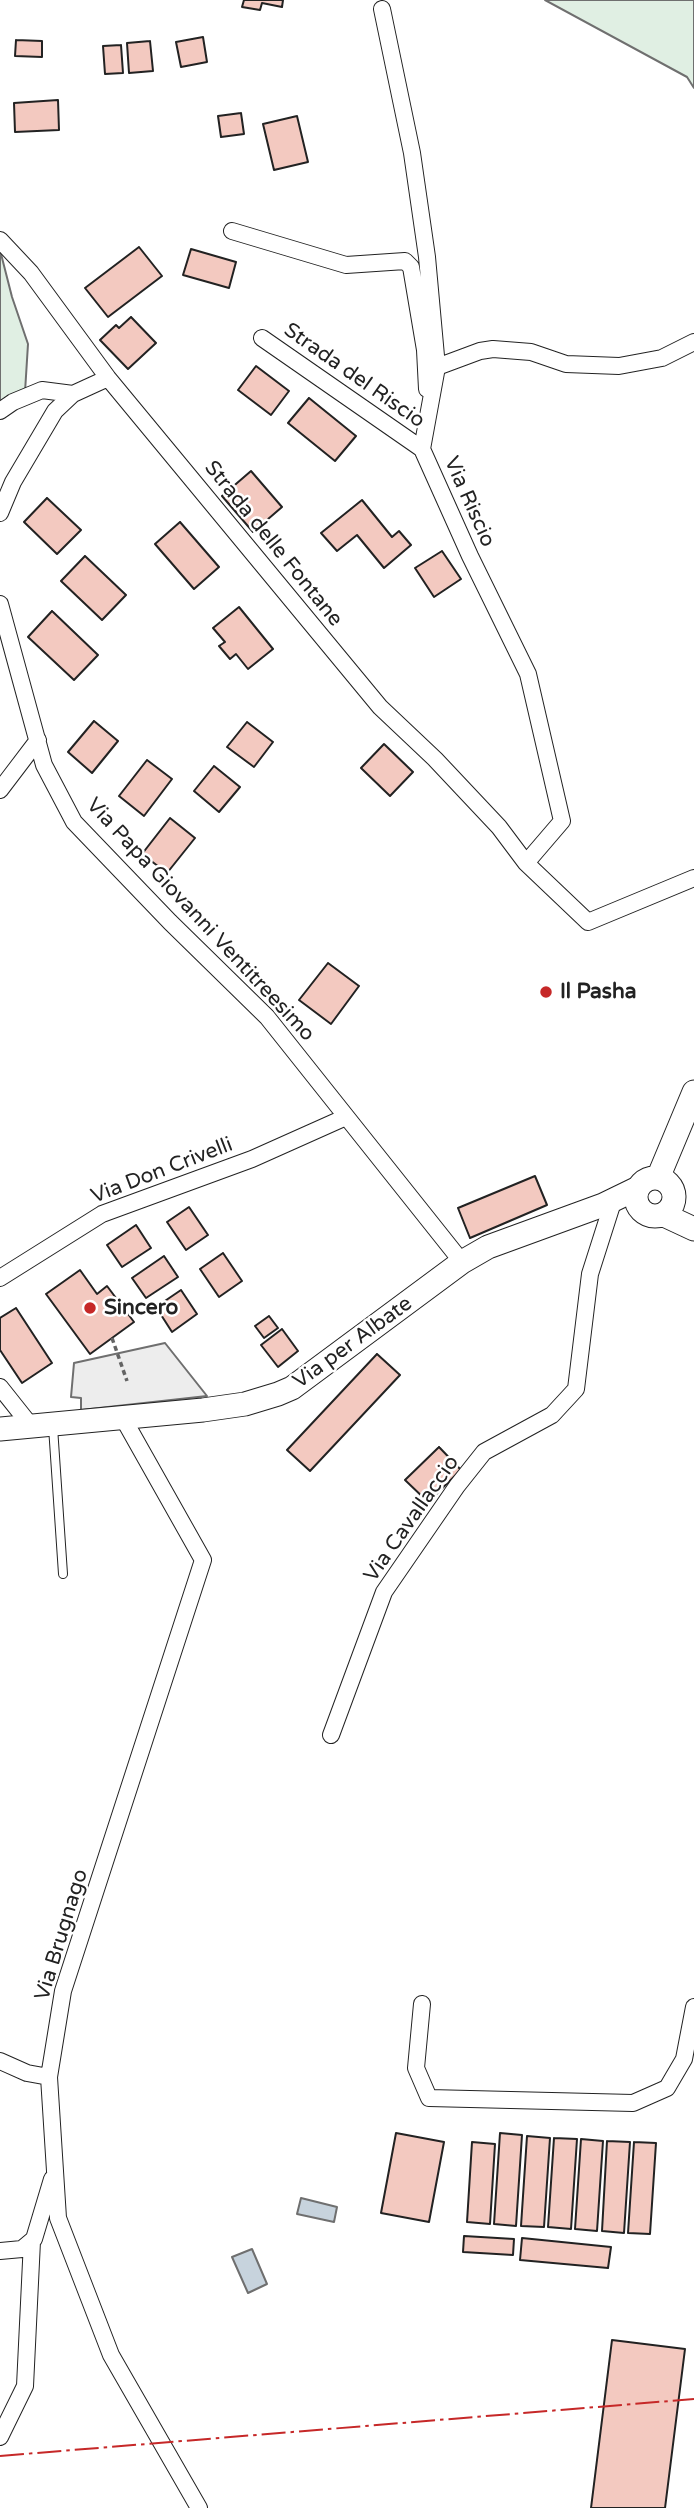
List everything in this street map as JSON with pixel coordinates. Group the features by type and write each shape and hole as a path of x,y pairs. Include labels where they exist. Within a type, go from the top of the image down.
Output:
{"street":[{"name":"Via Riscio","path":"382,9 412,153 427,257 437,367 422,449 470,556 528,674 562,821 526,863"},
{"path":"232,231 346,265 405,261 411,267 425,350 429,412"},
{"name":"Strada delle Fontane","path":"0,240 31,273 108,378 380,706 490,817 526,863 588,922 694,878"},
{"name":"Strada del Riscio","path":"262,338 422,449"},
{"path":"437,367 493,349 531,352 566,364 619,366 662,358 694,342"},
{"path":"0,513 13,482 55,411 72,394 108,378"},
{"path":"0,411 12,402 42,390 72,394"},
{"name":"Via Papa Giovanni Ventitreesimo","path":"0,604 44,765 74,822 170,922 267,1017 462,1262"},
{"path":"0,790 38,740"},
{"path":"669,1207 649,1216 645,1191 694,1092"},
{"name":"Via Don Crivelli","path":"0,1278 103,1214 252,1159 346,1117"},
{"path":"645,1191 668,1182 673,1188 669,1207"},
{"name":"Via per Albate","path":"0,1429 123,1418 263,1400 292,1388 462,1262 488,1247 645,1191"},
{"name":"Via Cavallaccio","path":"331,1735 384,1592 457,1486 484,1452 552,1415 576,1389 590,1274 607,1205"},
{"path":"669,1207 694,1223"},
{"path":"669,1207 694,1229"},
{"path":"0,1387 42,1425"},
{"name":"Via Brugnago","path":"123,1418 203,1560 63,1991 49,2077 58,2218 111,2355 199,2508"},
{"path":"422,2004 416,2068 429,2098 633,2103 667,2088 684,2059 694,2007"},
{"path":"0,2060 27,2073 49,2077"},
{"path":"0,2437 25,2386 32,2241 49,2183 55,2174"},
{"path":"0,2251 22,2249 32,2241"}],"lane":[{"path":"42,1425 63,1574"}],"path":[{"path":"112,1338 127,1381"}],"green space":[{"path":"545,0 694,0 694,88 687,77"},
{"path":"0,250 28,344 25,392 0,414"}],"shaded area":[{"path":"165,1343 207,1396 81,1410 81,1398 71,1397 74,1363"},
{"path":"301,2198 337,2207 334,2222 297,2214"},
{"path":"252,2249 267,2284 248,2293 232,2257"}],"building":[{"path":"244,0 283,0 282,7 262,3 260,10 242,7"},
{"path":"203,37 207,62 181,67 176,42"},
{"path":"16,40 42,41 42,57 15,56"},
{"path":"150,41 153,71 129,73 127,43"},
{"path":"121,45 123,73 105,74 103,46"},
{"path":"58,100 59,130 15,132 14,103"},
{"path":"241,113 244,134 221,137 218,116"},
{"path":"297,116 308,162 274,170 263,124"},
{"path":"139,247 162,276 108,317 85,288"},
{"path":"191,249 236,262 229,288 183,275"},
{"path":"131,317 156,343 128,369 100,340 116,325 119,328"},
{"path":"256,366 289,391 271,415 238,390"},
{"path":"309,398 356,436 335,461 288,423"},
{"path":"251,471 282,507 253,532 222,496"},
{"path":"47,498 81,530 57,554 24,522"},
{"path":"362,500 392,537 399,531 411,545 384,568 357,535 337,551 321,533"},
{"path":"180,522 219,567 194,589 155,544"},
{"path":"442,551 461,579 434,597 415,568"},
{"path":"85,556 126,595 102,620 61,581"},
{"path":"239,607 273,649 248,669 236,654 230,659 219,646 225,642 213,628"},
{"path":"52,611 98,655 74,680 28,637"},
{"path":"94,721 118,741 92,773 68,752"},
{"path":"247,722 273,742 254,767 227,747"},
{"path":"384,744 413,772 390,796 361,768"},
{"path":"147,760 172,779 144,816 119,796"},
{"path":"214,766 240,787 219,812 194,791"},
{"path":"170,818 195,838 167,873 142,854"},
{"path":"328,963 359,986 331,1024 299,1000"},
{"path":"535,1176 547,1205 470,1238 458,1208"},
{"path":"189,1207 208,1235 186,1250 167,1222"},
{"path":"136,1225 151,1248 122,1267 107,1245"},
{"path":"223,1253 242,1281 219,1297 200,1269"},
{"path":"164,1256 178,1277 146,1298 132,1278"},
{"name":"Sincero","path":"80,1270 97,1294 107,1286 134,1322 90,1354 46,1294"},
{"path":"181,1290 197,1314 172,1332 156,1307"},
{"path":"16,1308 52,1363 22,1383 0,1350 0,1318"},
{"path":"269,1316 278,1328 264,1338 255,1326"},
{"path":"282,1329 298,1351 278,1367 261,1345"},
{"path":"377,1354 400,1375 310,1471 287,1450"},
{"path":"439,1447 461,1470 428,1502 405,1480"},
{"path":"396,2133 444,2142 429,2222 381,2213"},
{"path":"500,2133 522,2135 516,2226 494,2224"},
{"path":"527,2136 550,2138 544,2227 521,2226"},
{"path":"554,2138 577,2139 571,2229 548,2227"},
{"path":"581,2139 603,2141 597,2231 575,2229"},
{"path":"607,2141 630,2142 624,2233 602,2231"},
{"path":"472,2142 495,2144 490,2224 467,2222"},
{"path":"634,2142 656,2143 650,2234 628,2233"},
{"path":"464,2236 514,2239 513,2255 463,2252"},
{"path":"522,2238 611,2247 608,2268 520,2260"},
{"path":"612,2340 685,2349 665,2508 591,2508"}],"power":[{"path":"0,2456 694,2399"}],"place":[{"name":"Il Pasha","path":"546,992"},
{"name":"Sincero","path":"90,1308"}]}
